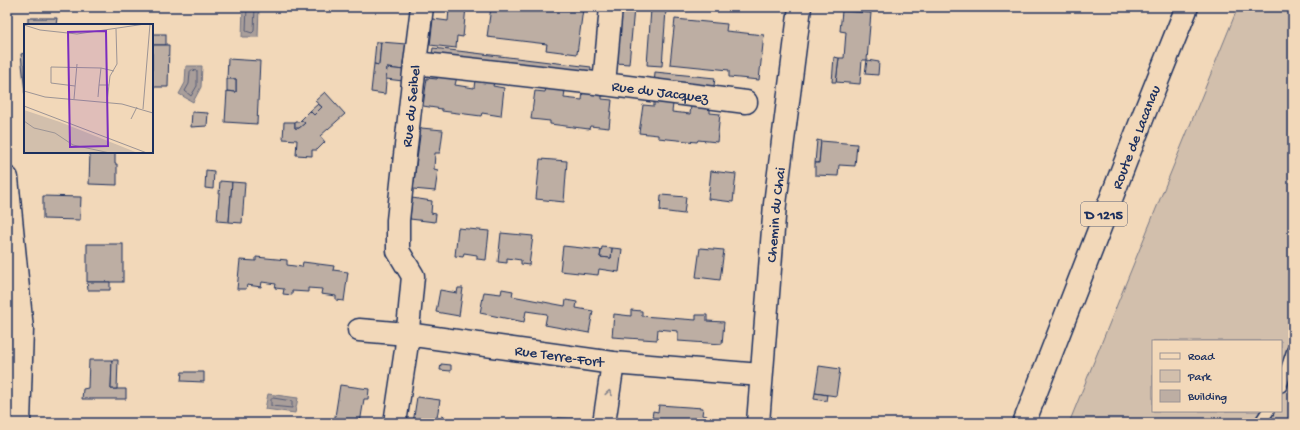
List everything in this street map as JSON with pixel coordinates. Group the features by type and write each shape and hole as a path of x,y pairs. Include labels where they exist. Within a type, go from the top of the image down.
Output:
{"street":[{"path":"415,63 422,7"},
{"name":"Rue du Jacquez","path":"611,7 604,84 746,102"},
{"name":"Chemin du Chai","path":"758,423 775,204 800,7"},
{"name":"Route de Lacanau","path":"1024,423 1141,121 1187,7"},
{"name":"Rue du Seibel","path":"395,423 413,276 398,251 398,220 415,63 604,84"},
{"path":"7,178 22,328 15,414"},
{"name":"Rue Terre-Fort","path":"359,330 407,334 613,363 761,375"},
{"path":"604,423 613,363"}],"lane":[{"path":"1282,383 1293,350"},
{"path":"1260,423 1267,412"}],"green space":[{"path":"1238,7 1293,7 1293,423 1069,423"}],"water":[{"path":"243,7 259,7 258,37 242,37"},
{"path":"186,66 202,66 201,87 193,102 179,94 185,83"},
{"path":"268,394 298,398 295,413 265,409"}],"building":[{"path":"435,7 466,7 463,37 457,36 456,48 430,45 433,19 448,21 449,9"},
{"path":"491,7 565,7 583,9 577,54 546,50 547,44 487,37"},
{"path":"622,7 634,8 629,64 616,63"},
{"path":"651,9 666,10 662,66 647,65"},
{"path":"842,11 871,13 867,60 862,60 860,84 836,82 839,58 844,58 846,32 840,31"},
{"path":"28,18 57,18 56,24 28,24"},
{"path":"675,19 727,24 726,31 764,35 759,80 729,77 729,70 670,64"},
{"path":"153,34 166,34 166,45 153,45"},
{"path":"376,42 381,42 379,65 374,64"},
{"path":"381,42 406,44 404,70 387,68 385,94 371,92 374,64 379,65"},
{"path":"153,45 169,45 168,87 153,87"},
{"path":"433,48 591,67 590,79 431,60"},
{"path":"24,53 24,83 21,54"},
{"path":"834,57 839,58 836,82 832,82"},
{"path":"228,59 260,61 257,124 225,122 227,91 236,92 236,79 227,79"},
{"path":"867,60 879,62 878,75 865,74"},
{"path":"387,68 404,70 403,81 386,79"},
{"path":"655,72 715,78 713,93 654,87"},
{"path":"438,75 457,77 455,85 474,88 475,80 494,82 493,86 504,88 501,116 482,113 481,116 442,111 442,109 423,106 427,78 437,79"},
{"path":"227,79 236,79 236,92 227,91"},
{"path":"546,88 565,90 564,98 582,100 583,92 602,95 602,99 612,100 609,128 590,126 589,129 550,124 550,121 531,119 535,91 545,92"},
{"path":"325,92 345,114 320,136 325,142 317,150 312,150 312,156 296,155 297,140 283,139 284,122 295,122 295,128 299,128 305,123 301,120 310,111 314,115 322,107 315,101"},
{"path":"654,102 673,104 672,112 690,114 691,106 710,108 710,113 720,114 717,142 698,140 697,142 658,138 658,135 639,133 643,105 654,106"},
{"path":"318,104 322,107 314,115 310,111"},
{"path":"192,112 208,113 207,126 191,127"},
{"path":"301,120 305,123 299,128 295,128 295,122 299,122"},
{"path":"421,128 443,130 440,153 435,153 434,169 438,170 435,191 413,189"},
{"path":"817,140 821,141 819,163 815,163"},
{"path":"821,141 857,144 855,166 839,165 838,176 815,175 815,163 819,163"},
{"path":"90,153 115,153 115,164 117,164 117,185 89,184"},
{"path":"540,159 567,161 564,202 536,199"},
{"path":"206,170 214,171 213,189 205,188"},
{"path":"711,171 736,174 733,202 708,199"},
{"path":"220,181 232,182 229,222 217,221"},
{"path":"232,182 245,183 242,223 229,222"},
{"path":"661,195 686,197 684,214 660,211"},
{"path":"43,196 81,197 80,220 43,219"},
{"path":"412,198 432,201 431,213 436,214 435,222 410,219"},
{"path":"458,228 489,231 486,260 477,259 477,255 464,253 463,257 455,256"},
{"path":"501,233 533,236 529,265 521,264 521,260 507,258 507,263 498,262"},
{"path":"87,244 123,244 123,282 87,282"},
{"path":"563,246 601,250 600,257 611,258 612,248 622,249 619,272 599,269 598,275 560,271"},
{"path":"602,247 612,248 611,258 600,257"},
{"path":"700,248 724,250 720,280 696,277"},
{"path":"256,257 287,260 287,265 302,267 303,262 334,266 333,270 348,272 344,301 336,300 336,296 321,294 322,289 308,288 308,292 292,291 292,295 283,294 284,289 275,288 276,284 262,282 261,287 247,285 246,289 237,289 240,260 256,261"},
{"path":"87,282 110,282 110,290 88,290"},
{"path":"458,288 463,288 459,316 436,312 440,290 457,293"},
{"path":"502,289 513,291 512,296 565,306 566,300 577,302 576,308 593,311 589,333 545,325 547,314 526,311 524,322 480,313 484,292 501,294"},
{"path":"631,310 642,311 642,316 696,320 696,315 707,315 707,321 724,322 722,344 678,341 678,331 658,329 657,340 612,337 614,314 631,316"},
{"path":"89,360 112,360 111,389 126,389 126,399 82,399 83,389 88,388"},
{"path":"112,360 118,360 117,389 111,389"},
{"path":"441,364 451,365 451,371 440,370"},
{"path":"819,366 840,369 836,396 815,393"},
{"path":"182,372 204,372 204,382 181,381"},
{"path":"340,385 369,389 368,399 364,399 360,423 334,423"},
{"path":"815,393 827,395 826,401 814,399"},
{"path":"417,397 440,400 436,423 413,423"},
{"path":"659,405 703,408 702,415 707,416 707,422 657,423 658,418 652,418 653,411 658,412"},
{"path":"442,416 448,418 447,423 441,423"},
{"path":"558,418 581,419 581,423 558,423"}]}
